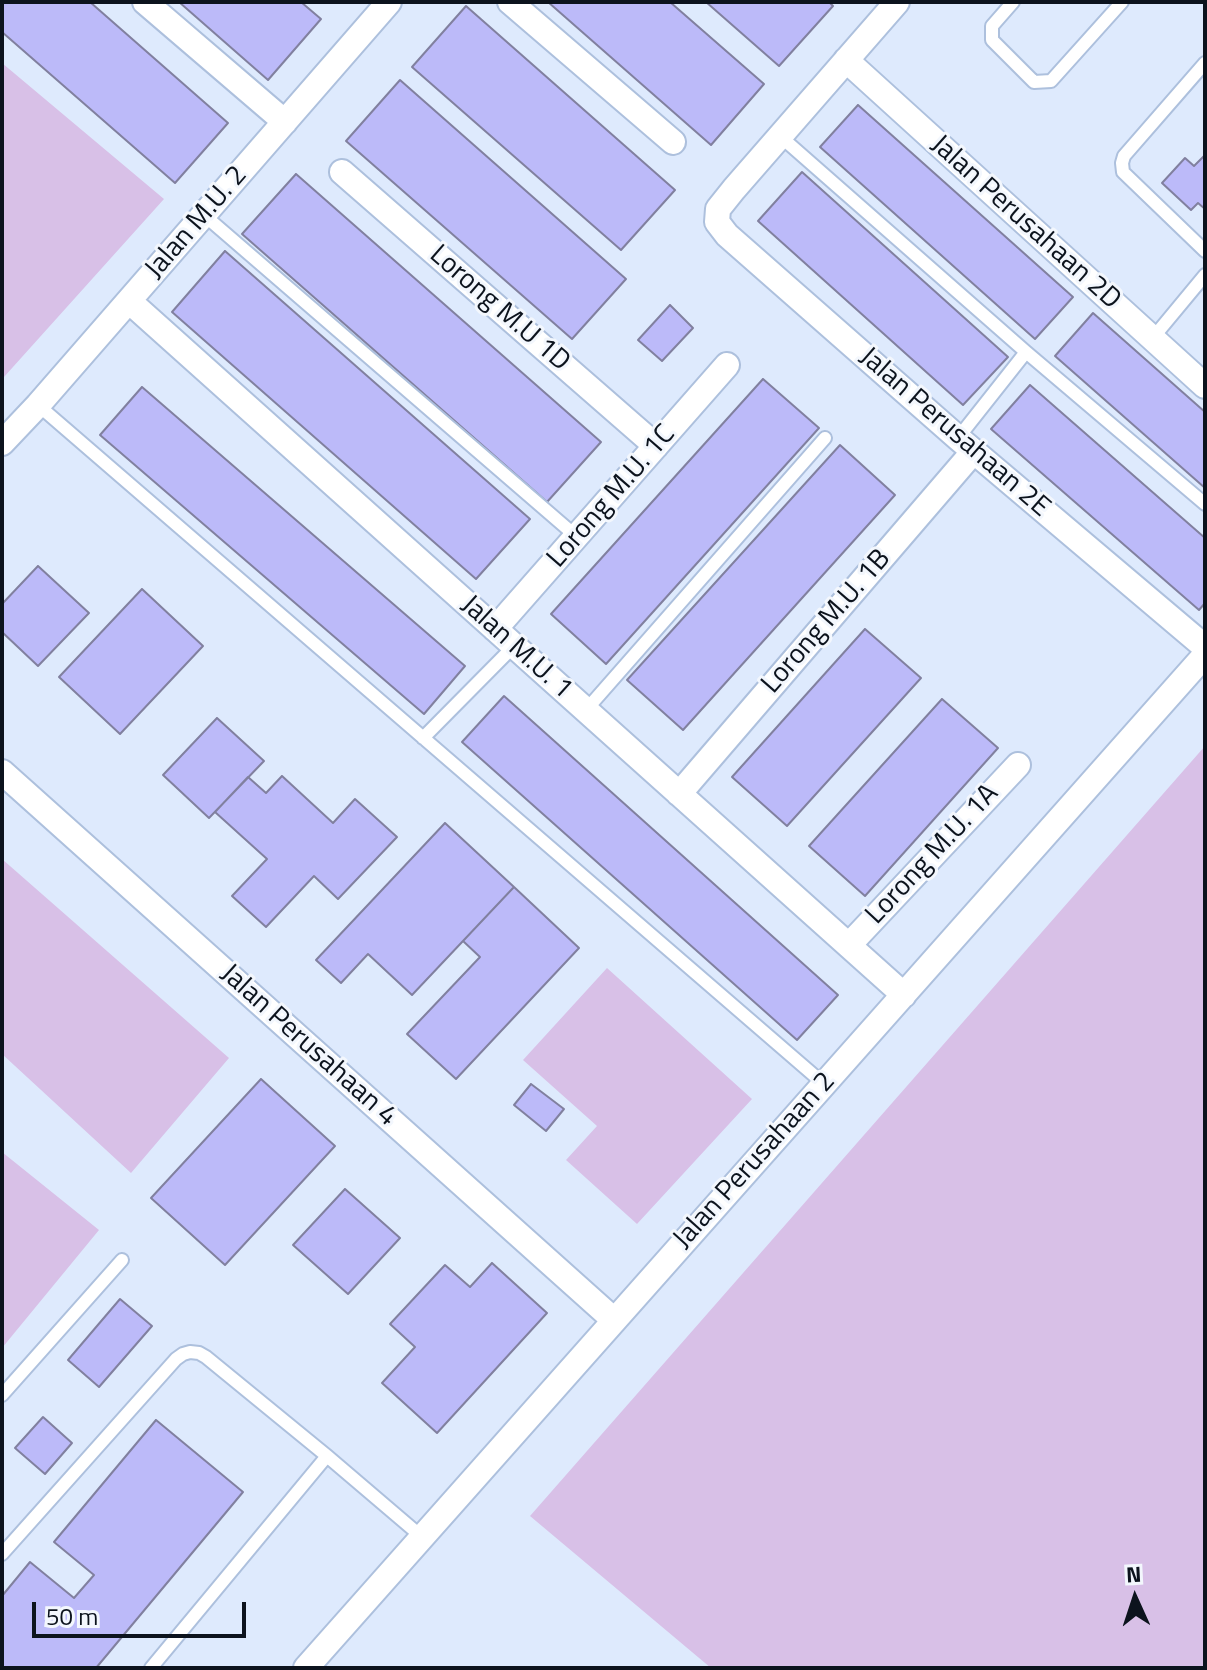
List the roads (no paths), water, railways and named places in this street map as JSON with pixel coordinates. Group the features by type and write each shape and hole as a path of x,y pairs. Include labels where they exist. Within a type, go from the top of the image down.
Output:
{"street":[{"path":"145,2 285,122"},
{"name":"Jalan M.U. 2","path":"2,443 389,2"},
{"path":"510,2 673,142"},
{"path":"780,136 897,2"},
{"name":"Jalan Perusahaan 2D","path":"846,60 1205,386"},
{"name":"Jalan Perusahaan 2E","path":"780,136 718,209 717,222 727,235 1205,647"},
{"name":"Lorong M.U 1D","path":"342,172 656,446"},
{"name":"Jalan M.U. 1","path":"129,301 904,995"},
{"name":"Lorong M.U. 1C","path":"495,629 727,365"},
{"name":"Lorong M.U. 1B","path":"679,794 966,444"},
{"name":"Jalan Perusahaan 2","path":"306,1668 1205,655"},
{"name":"Lorong M.U. 1A","path":"849,945 1018,765"},
{"name":"Jalan Perusahaan 4","path":"2,772 614,1320"}],"lane":[{"path":"1013,2 992,26 992,40 1034,82 1051,81 1122,2"},
{"path":"1205,63 1124,156 1122,163 1123,172 1205,251"},
{"path":"780,136 1205,504"},
{"path":"204,215 577,537"},
{"path":"1152,339 1205,275"},
{"path":"966,444 1026,352"},
{"path":"38,405 824,1084"},
{"path":"586,710 825,438"},
{"path":"423,738 514,646"},
{"path":"2,1395 122,1260"},
{"path":"2,1554 176,1359 190,1352 206,1357 422,1537"},
{"path":"151,1668 327,1456"}]}
